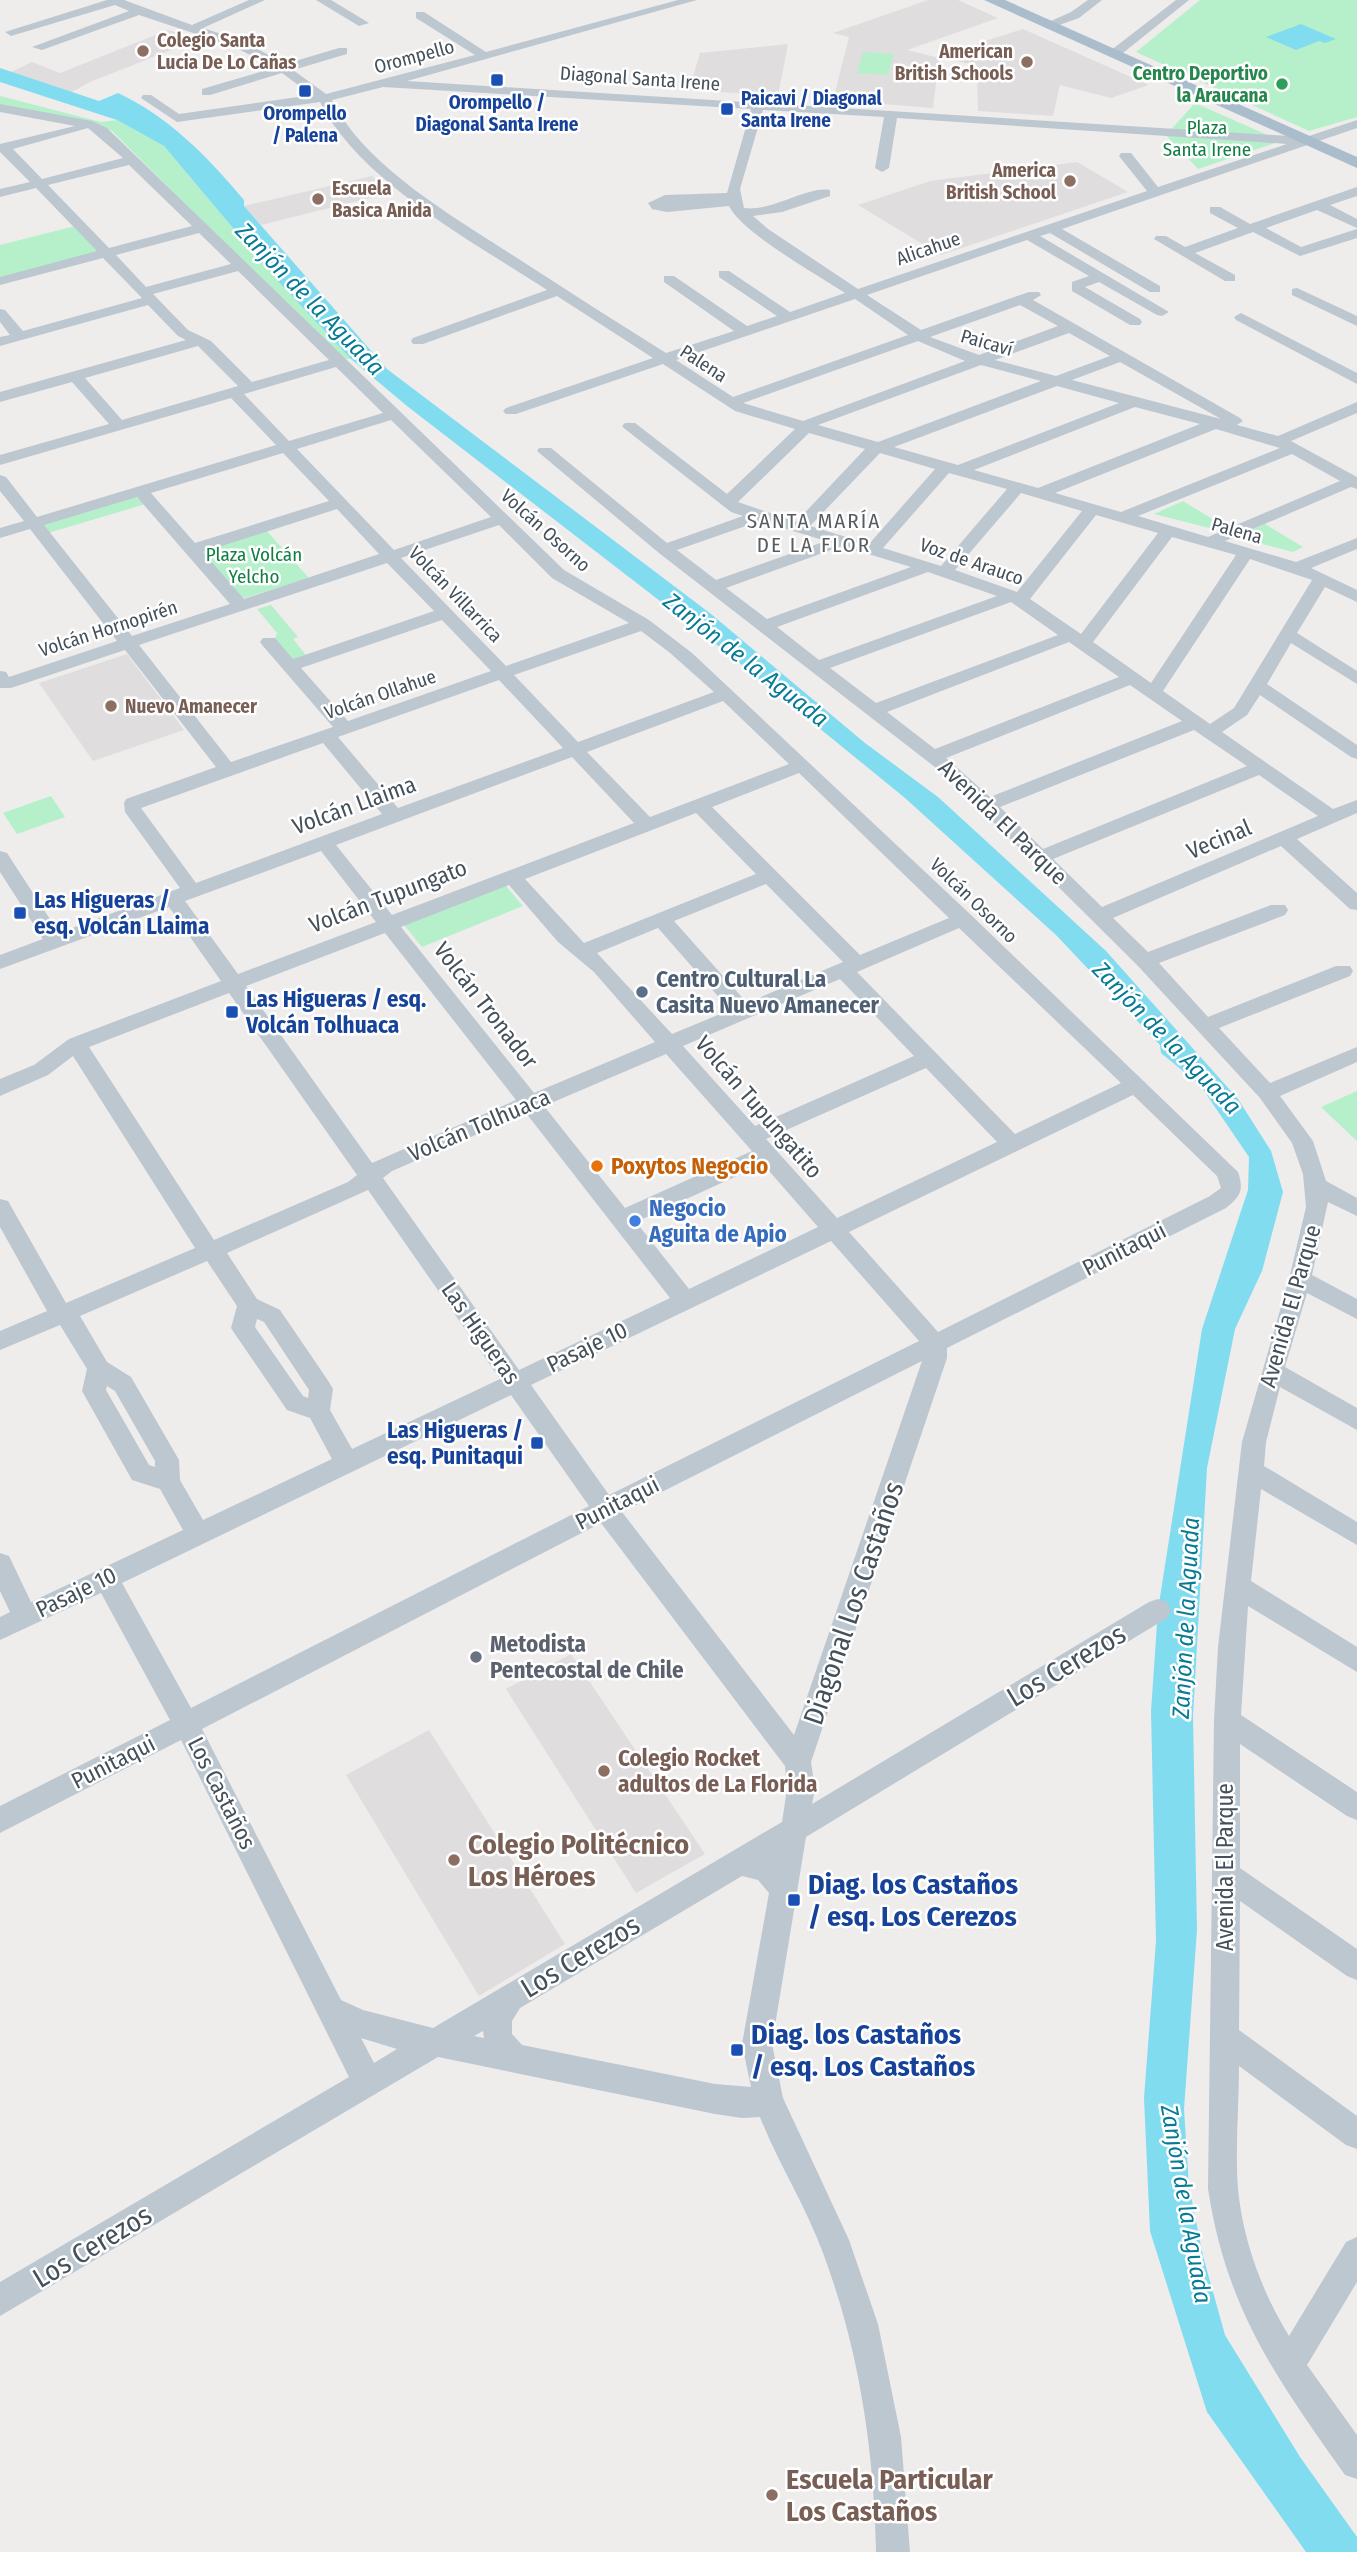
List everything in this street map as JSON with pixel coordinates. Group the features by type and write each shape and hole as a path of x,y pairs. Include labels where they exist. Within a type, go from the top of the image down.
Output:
{"main road":[{"path":"992,0 1357,163"}],"street":[{"path":"194,28 259,0"},
{"path":"322,0 363,23"},
{"name":"Orompello","path":"147,98 177,118 324,98 386,84 691,0"},
{"path":"1048,25 1075,15 1096,0"},
{"path":"1114,54 1183,0"},
{"path":"11,32 115,1"},
{"name":"Palena","path":"115,1 239,44 283,68 324,98 341,126 407,191 730,403 751,412 1246,552 1322,578 1357,597"},
{"path":"38,47 139,11"},
{"path":"420,15 485,56"},
{"path":"206,92 343,51"},
{"path":"436,69 434,78 442,85"},
{"name":"Diagonal Santa Irene","path":"386,84 442,85 1307,141"},
{"name":"Paicaví","path":"758,105 735,181 734,199 742,215 763,232 919,336 980,361 1287,444 1355,483"},
{"name":"Volcán Osorno","path":"0,108 92,125 102,131 558,574 670,643 726,694 1227,1172 1232,1187"},
{"path":"882,168 891,113"},
{"name":"Alicahue","path":"511,411 1357,124"},
{"path":"2,147 92,125"},
{"name":"Volcán Villarrica","path":"2,147 185,335 208,346 286,447 646,825"},
{"path":"1126,156 1155,192"},
{"path":"0,193 132,160"},
{"path":"1184,252 1357,191"},
{"path":"742,215 777,209 825,193"},
{"path":"1319,205 1357,224"},
{"path":"1215,210 1300,252 1357,233"},
{"path":"1050,227 1155,289"},
{"path":"0,281 202,228"},
{"path":"1028,235 1162,312"},
{"path":"1161,239 1230,278"},
{"path":"0,342 241,266"},
{"path":"724,274 787,316"},
{"path":"1101,276 1077,285 1077,288 1135,322"},
{"path":"669,279 744,331"},
{"path":"418,341 557,290"},
{"path":"1297,292 1357,322"},
{"path":"730,403 1028,297 1070,327 1229,417 1249,432"},
{"path":"0,313 19,336"},
{"path":"1241,317 1357,379"},
{"path":"630,426 730,503 803,427 1070,327"},
{"path":"0,397 200,341"},
{"path":"799,528 868,454 877,448 1123,356"},
{"path":"0,460 340,361"},
{"path":"75,376 120,426"},
{"path":"872,550 951,469 1176,386"},
{"path":"1122,517 1287,444 1357,407"},
{"path":"0,533 395,414"},
{"path":"1038,494 1217,423"},
{"name":"Avenida El Parque","path":"545,451 665,549 934,756 988,805 1145,961 1267,1093 1302,1141 1317,1186 1315,1220 1259,1417 1237,1585 1227,1721 1223,2189 1226,2221 1234,2253 1255,2310 1289,2365 1357,2463"},
{"path":"0,480 228,770"},
{"path":"1209,542 1355,483"},
{"path":"945,572 1017,488"},
{"path":"141,491 240,605"},
{"path":"191,550 340,503"},
{"name":"Voz de Arauco","path":"730,503 737,509 945,572 1017,598 1079,638 1332,817"},
{"path":"818,666 1017,598 1093,509"},
{"path":"665,549 759,516"},
{"name":"Volcán Hornopirén","path":"3,680 128,643 502,519"},
{"path":"875,710 1079,638 1168,531"},
{"path":"714,587 842,541"},
{"path":"1297,568 1357,542"},
{"path":"1154,692 1246,552"},
{"path":"765,626 927,567"},
{"path":"988,805 1204,726 1236,717 1322,578"},
{"path":"290,666 445,613"},
{"name":"Volcán Ollahue","path":"132,805 643,624"},
{"path":"1288,634 1357,679"},
{"path":"269,642 345,729"},
{"path":"934,756 1134,677"},
{"path":"1257,685 1357,753"},
{"name":"Volcán Llaima","path":"0,962 726,694"},
{"path":"326,735 394,816"},
{"name":"Volcán Tupungato","path":"0,1088 41,1070 61,1052 76,1044 801,766"},
{"path":"1040,857 1261,767"},
{"name":"Las Higueras","path":"132,805 234,984 605,1508 798,1762"},
{"path":"699,805 769,876 929,1058 1012,1144"},
{"name":"Vecinal","path":"1100,916 1357,807"},
{"path":"1284,838 1357,904"},
{"name":"Volcán Tronador","path":"324,842 685,1300"},
{"path":"0,857 55,942"},
{"path":"582,951 769,876"},
{"name":"Volcán Tupungatito","path":"512,877 565,937 601,967 935,1345"},
{"path":"1145,961 1278,910"},
{"path":"661,919 744,1012"},
{"name":"Volcán Tolhuaca","path":"0,1341 356,1188 384,1165 963,919"},
{"path":"1205,1026 1343,971"},
{"path":"76,1044 249,1305 243,1328 295,1403 318,1411 347,1462"},
{"path":"1267,1093 1357,1054"},
{"path":"751,1137 929,1058"},
{"name":"Pasaje 10","path":"0,1629 1136,1084"},
{"path":"622,1219 766,1154"},
{"path":"1317,1186 1357,1208"},
{"name":"Punitaqui","path":"0,1820 605,1508 1218,1202 1230,1193 1232,1187"},
{"path":"0,1207 56,1307 72,1323 99,1369 94,1391 141,1474 168,1480 198,1534"},
{"path":"1300,1279 1357,1310"},
{"name":"Diagonal Los Castaños","path":"893,2552 889,2474 883,2428 864,2332 837,2248 769,2101 759,2065 757,2044 802,1782 798,1762 935,1358 935,1345"},
{"path":"1272,1371 1357,1420"},
{"path":"1250,1470 1357,1535"},
{"path":"0,1564 26,1616"},
{"name":"Los Castaños","path":"106,1578 186,1724 368,2081"},
{"path":"1237,1585 1357,1661"},
{"name":"Los Cerezos","path":"0,2300 739,1863 1158,1610"},
{"path":"1227,1721 1357,1807"},
{"path":"739,1863 755,1863 769,1870 780,1882 784,1896"},
{"path":"1226,1875 1357,1966"},
{"path":"510,1997 496,2022 496,2036 502,2048 513,2057"},
{"path":"334,2011 359,2023 435,2043 715,2099 742,2103 769,2101"},
{"path":"1224,2037 1357,2134"},
{"path":"1289,2365 1357,2253"}],"shaded area":[{"name":"American British Schools","path":"928,0 958,0 998,18 907,50 935,57 1023,29 1149,85 1111,98 1060,85 1053,116 978,111 977,65 939,58 933,108 833,100 849,37 833,33"},
{"name":"Colegio Santa Lucia De Lo Cañas","path":"168,30 199,39 90,82 70,93 9,73 32,62 60,73"},
{"path":"788,44 778,96 689,90 700,53"},
{"path":"1077,162 1128,192 941,255 858,205 930,181"},
{"name":"Escuela Basica Anida","path":"372,176 390,193 261,225 244,206"},
{"name":"Nuevo Amanecer","path":"127,654 184,730 93,761 39,683"},
{"name":"Colegio Rocket adultos de La Florida","path":"571,1654 705,1854 636,1893 506,1689"},
{"name":"Colegio Politécnico Los Héroes","path":"429,1730 565,1944 479,1996 346,1775"}],"green space":[{"name":"Centro Deportivo la Araucana","path":"1200,0 1357,0 1357,117 1309,131 1136,52"},
{"path":"863,52 894,54 888,75 857,73"},
{"path":"0,96 101,122 117,120 164,146 275,278 351,359 341,359 112,131 97,124 0,106"},
{"name":"Plaza Santa Irene","path":"1195,103 1281,141 1198,169 1166,135"},
{"path":"75,226 100,252 0,278 0,245"},
{"path":"134,496 146,504 48,533 42,525"},
{"path":"1183,501 1219,523 1209,528 1154,514"},
{"path":"1265,524 1303,547 1293,552 1236,537"},
{"name":"Plaza Volcán Yelcho","path":"266,530 309,578 245,598 235,596 201,555 203,551"},
{"path":"271,605 298,637 293,639 306,655 291,660 274,641 277,633 257,609"},
{"path":"51,796 65,817 17,834 3,813"},
{"path":"505,885 523,906 422,947 404,925"},
{"path":"1357,1091 1357,1141 1321,1107"}],"water":[{"path":"1301,24 1336,39 1325,43 1319,41 1296,50 1266,37"},
{"name":"Zanjón de la Aguada","path":"0,68 99,101 118,93 154,114 187,139 244,200 244,206 387,369 711,614 865,743 938,797 1106,951 1238,1099 1271,1151 1283,1192 1262,1271 1235,1329 1207,1468 1193,1716 1197,1930 1184,2109 1189,2186 1203,2256 1225,2335 1300,2457 1357,2537 1357,2552 1306,2552 1207,2412 1150,2231 1144,2098 1156,1941 1151,1711 1158,1610 1202,1329 1248,1190 1249,1157 1200,1085 1161,1053 1160,1045 1056,935 905,798 721,648 407,406 351,359 275,278 164,146 117,120 0,82"}],"place":[{"name":"Colegio Santa Lucia De Lo Cañas","path":"143,51"},
{"name":"American British Schools","path":"1027,62"},
{"name":"Orompello / Diagonal Santa Irene","path":"497,80"},
{"name":"Centro Deportivo la Araucana","path":"1282,84"},
{"name":"Orompello / Palena","path":"305,91"},
{"name":"Paicavi / Diagonal Santa Irene","path":"727,109"},
{"name":"America British School","path":"1070,181"},
{"name":"Escuela Basica Anida","path":"318,199"},
{"name":"Nuevo Amanecer","path":"111,706"},
{"name":"Las Higueras / esq. Volcán Llaima","path":"20,913"},
{"name":"Centro Cultural La Casita Nuevo Amanecer","path":"642,992"},
{"name":"Las Higueras / esq. Volcán Tolhuaca","path":"232,1012"},
{"name":"Poxytos Negocio","path":"597,1166"},
{"name":"Negocio Aguita de Apio","path":"635,1221"},
{"name":"Las Higueras / esq. Punitaqui","path":"537,1443"},
{"name":"Metodista Pentecostal de Chile","path":"476,1657"},
{"name":"Colegio Rocket adultos de La Florida","path":"604,1771"},
{"name":"Colegio Politécnico Los Héroes","path":"454,1860"},
{"name":"Diag. los Castaños / esq. Los Cerezos","path":"794,1900"},
{"name":"Diag. los Castaños / esq. Los Castaños","path":"737,2050"},
{"name":"Escuela Particular Los Castaños","path":"772,2495"}],"district":[{"name":"SANTA MARÍA DE LA FLOR","path":"814,533"}]}
